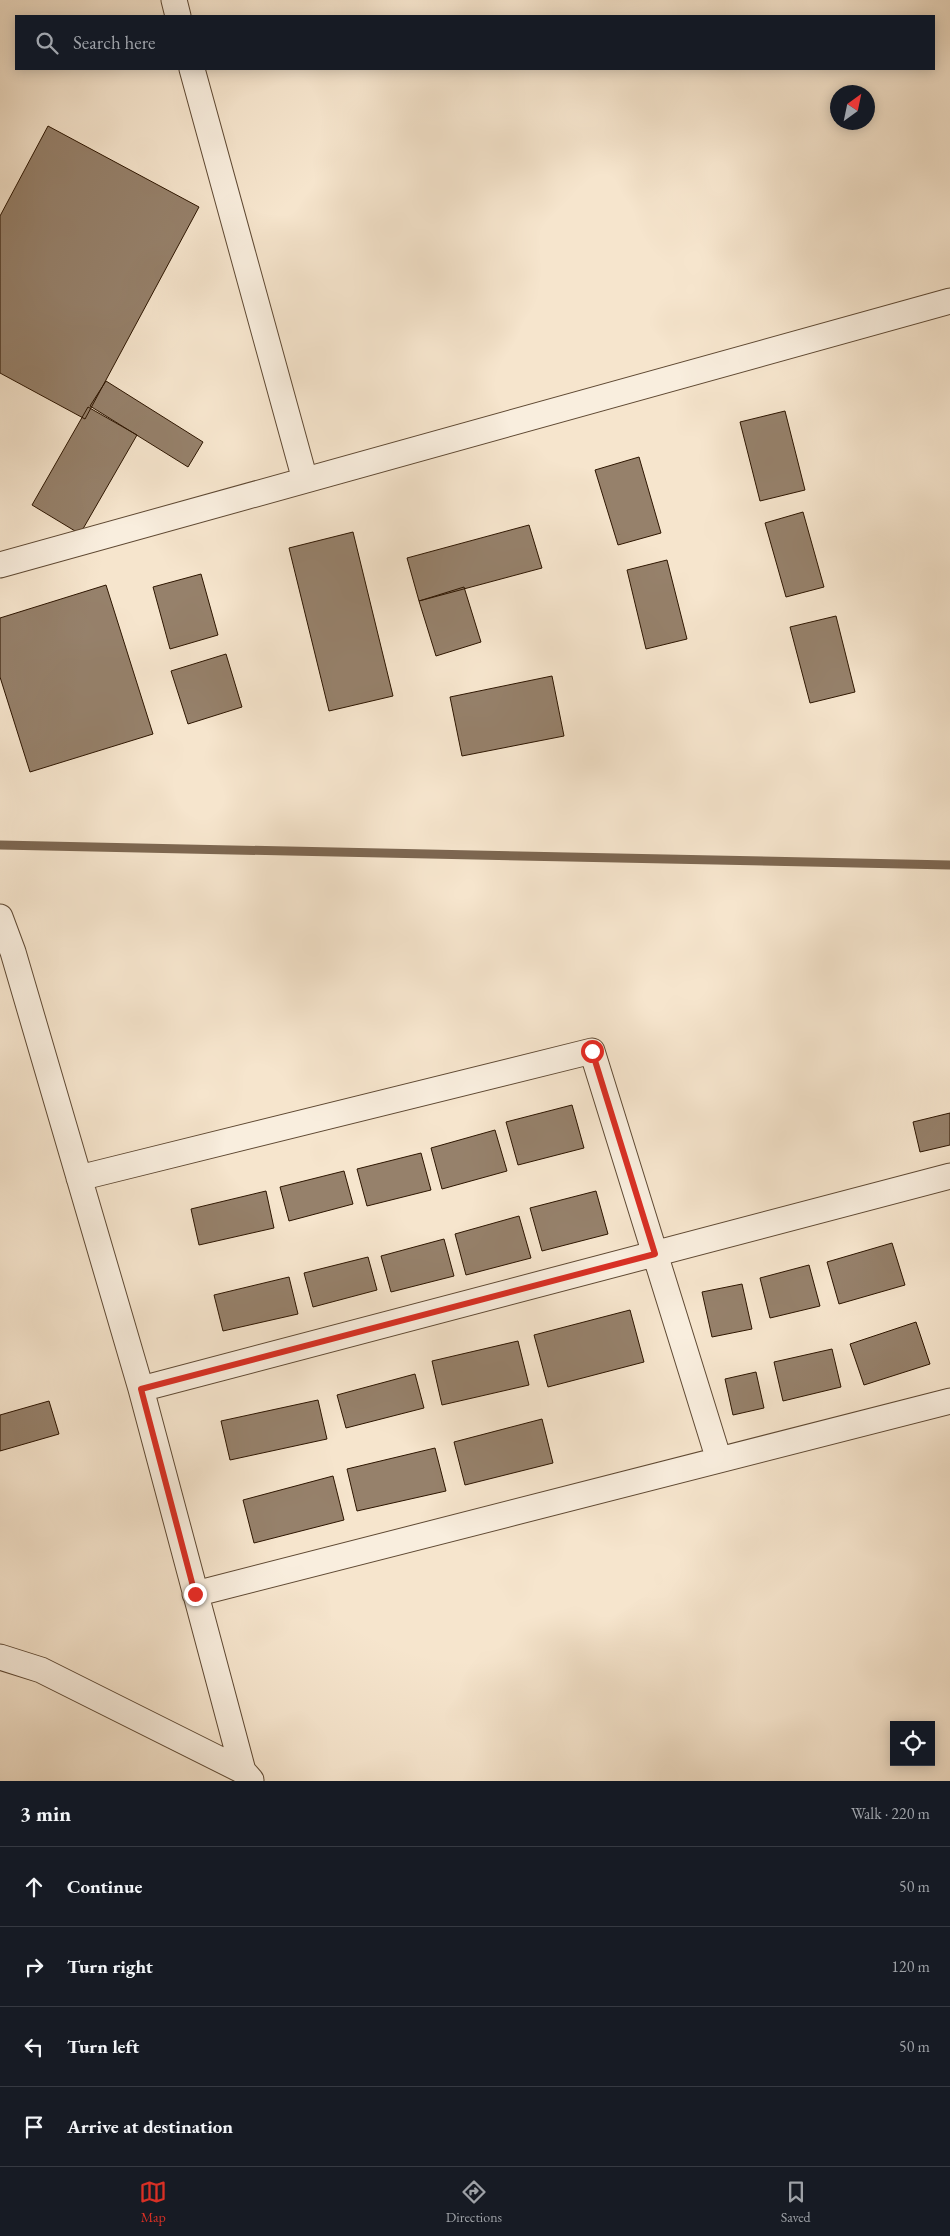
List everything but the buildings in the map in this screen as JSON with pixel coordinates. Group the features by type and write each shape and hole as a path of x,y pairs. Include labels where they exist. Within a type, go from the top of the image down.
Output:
{"street":[{"path":"174,0 178,15"},
{"path":"192,70 305,480"},
{"path":"0,565 950,301"},
{"path":"0,917 13,952 141,1389 195,1594 247,1776"},
{"path":"79,1178 592,1051 719,1460"},
{"path":"141,1389 950,1176"},
{"path":"195,1594 950,1401"},
{"path":"0,1658 41,1670 247,1776"}],"waterway":[{"path":"0,845 950,865"}],"route":[{"path":"195,1594 141,1389 655,1254 592,1051"}]}
